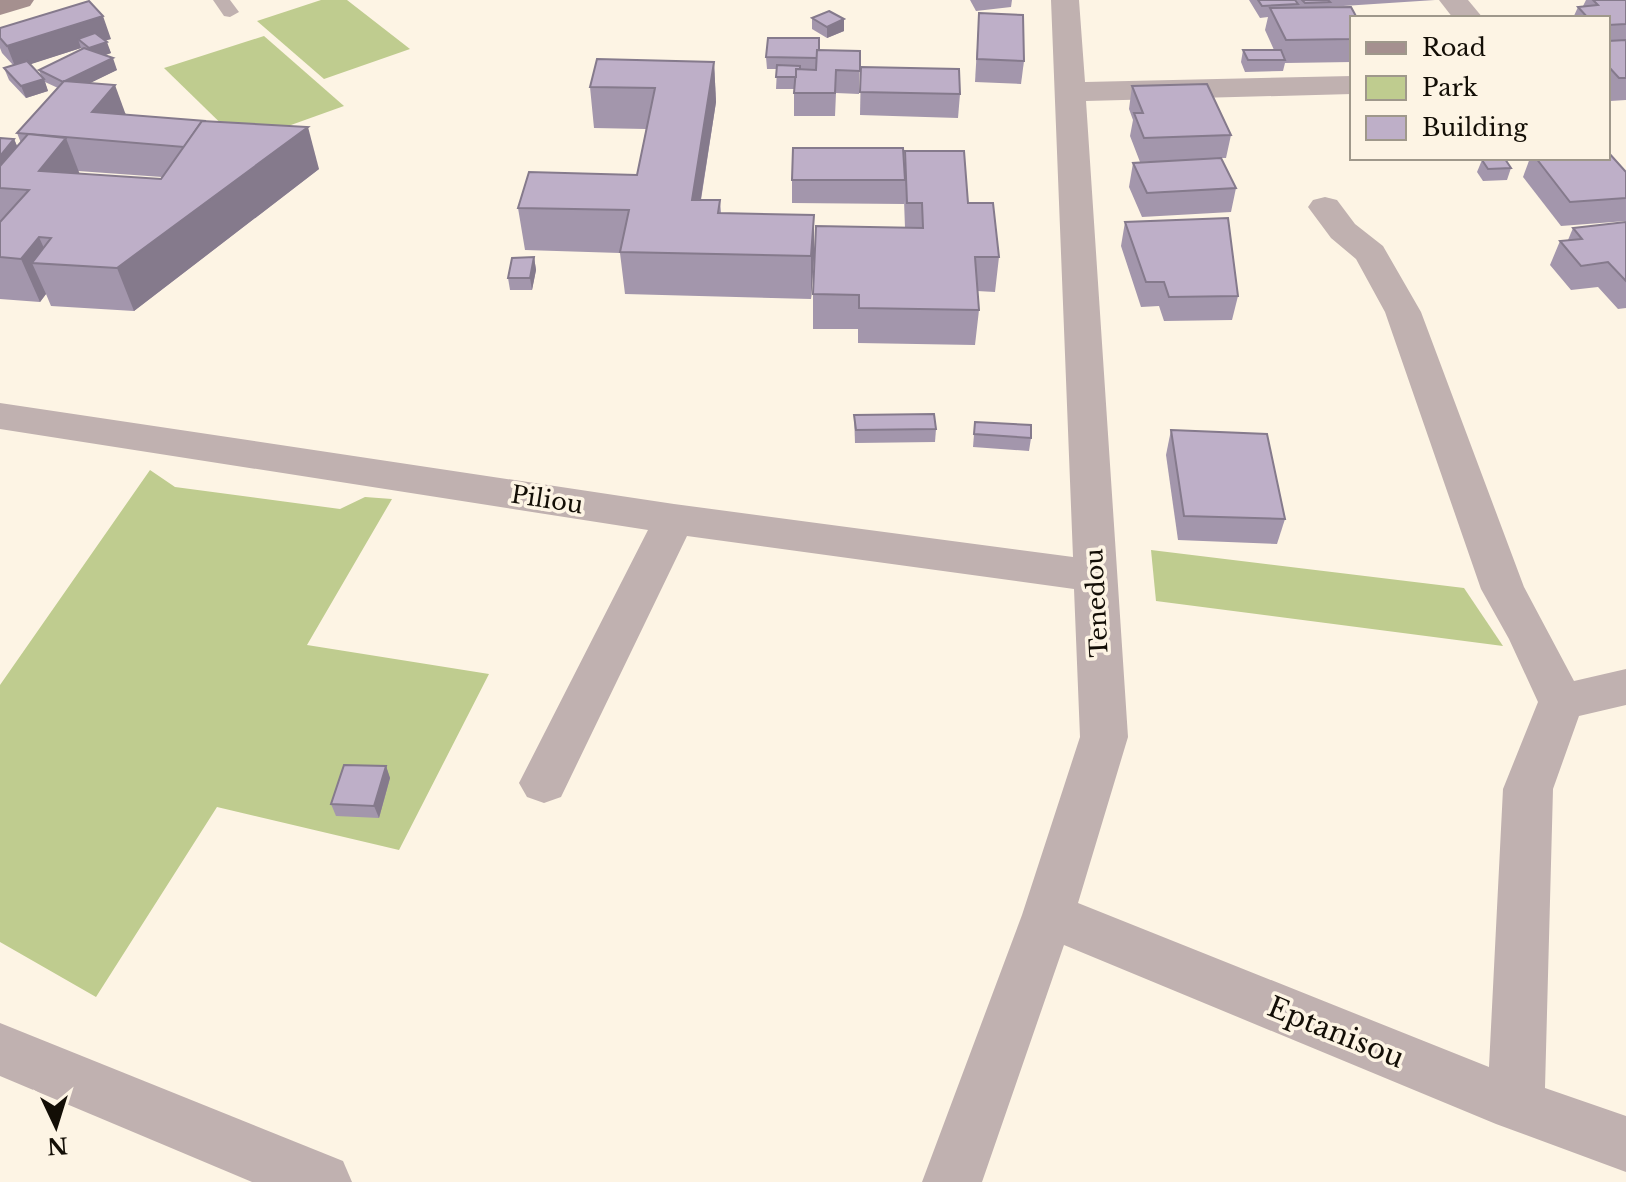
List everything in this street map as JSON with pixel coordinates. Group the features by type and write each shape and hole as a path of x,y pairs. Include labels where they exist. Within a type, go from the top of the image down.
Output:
{"street":[{"path":"0,6 20,0"},
{"name":"Tenedou","path":"952,1182 1048,915 1104,737 1065,0"},
{"path":"1453,0 1466,16"},
{"path":"1068,92 1350,85"},
{"path":"1325,207 1343,231 1371,253 1403,312 1503,589 1531,637 1561,702 1528,789 1516,1105"},
{"name":"Piliou","path":"0,416 674,519 1095,576"},
{"path":"544,783 674,519"},
{"path":"1561,702 1626,687"},
{"name":"Eptanisou","path":"1048,915 1516,1105 1626,1144"},
{"path":"0,1049 322,1182"}],"green space":[{"path":"321,0 347,0 410,49 324,79 257,21"},
{"path":"264,36 344,106 241,143 164,68"},
{"path":"150,470 175,487 340,509 365,497 392,499 307,645 489,674 399,850 217,807 96,997 0,942 0,685"},
{"path":"1151,550 1464,588 1503,646 1156,601"}],"building":[{"path":"1258,0 1295,0 1298,4 1262,6"},
{"path":"1302,0 1328,0 1330,2 1305,3"},
{"path":"1593,0 1626,0 1626,24 1610,25 1610,16 1586,16 1578,7 1598,5"},
{"path":"89,1 103,16 7,46 0,38 0,28"},
{"path":"1351,7 1356,16 1350,16 1350,39 1286,40 1270,8"},
{"path":"829,11 844,19 827,27 812,18"},
{"path":"979,13 1023,15 1024,61 977,59"},
{"path":"95,33 107,42 89,48 78,39"},
{"path":"768,38 819,38 817,58 766,57"},
{"path":"1626,40 1626,78 1619,78 1610,68 1610,41"},
{"path":"84,48 113,58 63,82 39,70"},
{"path":"817,50 860,51 860,71 836,70 835,93 794,93 796,69 816,70"},
{"path":"1243,50 1281,50 1285,60 1248,60"},
{"path":"597,59 714,62 692,200 720,200 718,213 814,215 811,256 620,252 629,210 518,208 529,172 637,175 655,88 590,87"},
{"path":"27,61 44,79 21,86 4,68"},
{"path":"777,65 800,66 800,69 796,69 796,77 776,77"},
{"path":"861,67 959,69 960,94 860,92"},
{"path":"64,81 115,85 92,112 206,121 202,121 184,147 17,133"},
{"path":"1207,84 1231,135 1144,138 1134,113 1143,113 1132,86"},
{"path":"202,121 308,127 117,268 32,263 51,238 39,237 21,259 0,257 0,222 29,190 0,188 0,166 28,134 66,138 39,171 161,179"},
{"path":"0,138 14,139 0,156"},
{"path":"793,148 903,148 905,180 792,180"},
{"path":"905,151 964,151 968,203 993,203 999,257 975,257 979,310 859,308 859,295 813,294 816,226 923,228 922,203 907,203"},
{"path":"1610,154 1626,172 1626,198 1570,202 1538,160 1610,160"},
{"path":"1221,158 1236,188 1147,193 1133,163"},
{"path":"1482,160 1506,160 1511,168 1488,169"},
{"path":"1228,218 1238,296 1169,297 1164,282 1146,282 1125,222"},
{"path":"1626,222 1626,281 1608,262 1581,266 1560,241 1582,239 1573,228"},
{"path":"534,257 530,278 508,278 512,258"},
{"path":"934,414 936,429 856,430 854,415"},
{"path":"975,422 1031,425 1031,438 974,434"},
{"path":"1171,430 1267,434 1285,519 1184,516"},
{"path":"344,765 386,766 374,806 331,804"}]}
